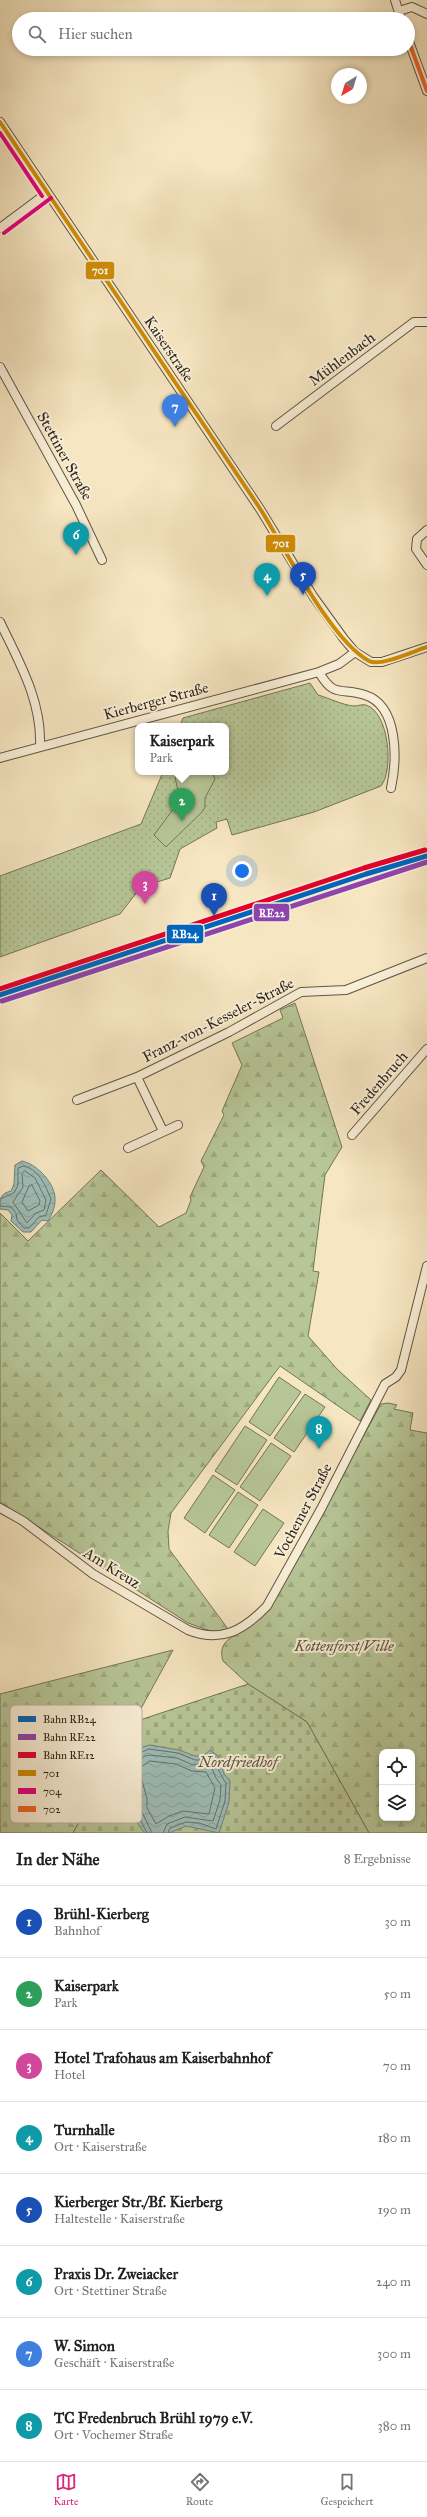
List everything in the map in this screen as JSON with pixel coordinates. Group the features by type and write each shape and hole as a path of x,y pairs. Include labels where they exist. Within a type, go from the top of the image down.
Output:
{"street":[{"path":"395,0 399,12"},
{"path":"404,12 412,7 427,14"},
{"path":"414,56 427,90"},
{"name":"Kaiserstraße","path":"0,122 260,509 313,596 355,652"},
{"path":"0,228 47,193"},
{"name":"Mühlenbach","path":"276,426 414,322 427,322"},
{"name":"Stettiner Straße","path":"0,367 76,505 102,560"},
{"path":"427,530 417,539 416,549 427,565"},
{"path":"0,622 29,685 39,713 40,746"},
{"path":"355,652 371,662 382,662 427,648"},
{"name":"Kierberger Straße","path":"0,758 40,746 320,672 338,664 355,652"},
{"path":"320,672 329,687 338,692 365,695 372,698 385,712 391,730 395,754 391,788"},
{"name":"Franz-von-Kesseler-Straße","path":"77,1100 137,1076 229,1032 301,992 346,990 427,958"},
{"name":"Fredenbruch","path":"352,1135 427,1049"},
{"name":"Franz-von-Kesseler-Straße","path":"137,1076 163,1131"},
{"path":"128,1148 178,1125"},
{"name":"Vochemer Straße","path":"217,1636 233,1632 254,1619 271,1598 321,1509 385,1384 396,1377 401,1370 427,1266"},
{"name":"Am Kreuz","path":"0,1508 23,1521 65,1554 113,1586 188,1630 202,1636 217,1636"}],"green space":[{"path":"310,683 318,695 349,705 366,705 374,710 380,718 387,742 388,755 385,778 381,786 314,812 232,835 227,819 216,822 217,828 180,849 170,878 141,887 120,914 0,957 0,876 141,824 162,775 229,775 229,723 181,723 183,718"},
{"path":"183,775 213,775 215,779 205,798 205,807 202,812 166,847 154,835 180,800 175,777"},
{"path":"295,1003 342,1147 325,1175 313,1271 319,1272 308,1336 337,1369 371,1400 360,1421 280,1366 171,1513 168,1531 169,1549 228,1629 213,1632 188,1623 0,1502 0,1213 28,1241 101,1170 159,1227 186,1213 191,1200 190,1197 204,1167 201,1161 224,1115 222,1111 242,1065 232,1043 283,1018 280,1010"},
{"path":"279,1377 301,1392 270,1436 249,1422"},
{"path":"305,1394 325,1407 294,1452 274,1438"},
{"name":"Kottenforst/Ville","path":"388,1403 397,1405 394,1409 413,1413 410,1430 427,1433 427,1833 369,1833 307,1722 248,1684 223,1661 222,1649 224,1644 232,1637 253,1624 269,1609 381,1404"},
{"path":"245,1426 267,1440 237,1485 215,1471"},
{"path":"271,1443 291,1456 260,1501 240,1487"},
{"path":"213,1475 235,1490 205,1533 184,1518"},
{"path":"238,1492 258,1505 229,1548 209,1535"},
{"path":"263,1509 284,1523 255,1566 234,1552"},
{"path":"173,1650 142,1707 142,1705 10,1705 10,1823 78,1823 73,1833 0,1833 0,1694"},
{"name":"Nordfriedhof","path":"248,1684 307,1722 369,1833 73,1833 78,1823 142,1823 142,1719"}],"water":[{"path":"22,1161 34,1166 49,1181 55,1200 54,1208 48,1221 42,1220 31,1232 23,1232 11,1221 12,1215 8,1210 0,1209 1,1197 11,1191 14,1184 15,1165"},
{"path":"150,1745 179,1750 195,1756 203,1756 210,1750 218,1756 224,1774 230,1781 229,1802 219,1833 186,1826 169,1833 145,1833 138,1823 142,1823 142,1747"}],"rail line":[{"name":"RE12","path":"0,989 364,868 425,850"},
{"name":"RB24","path":"0,995 366,874 427,856"},
{"name":"RE22","path":"2,1001 427,862"}],"transit line":[{"name":"702","path":"414,56 427,91"},
{"name":"701","path":"0,122 259,507 309,591 339,634 354,650 369,661 374,662 397,658 427,647"},
{"name":"704","path":"0,133 42,196"},
{"name":"704","path":"4,233 51,198"}],"place":[{"name":"W. Simon","path":"175,427"},
{"name":"Praxis Dr. Zweiacker","path":"76,555"},
{"name":"Kierberger Str./Bf. Kierberg","path":"303,595"},
{"name":"Turnhalle","path":"267,596"},
{"name":"Kaiserpark","path":"182,821"},
{"name":"Hotel Trafohaus am Kaiserbahnhof","path":"145,904"},
{"name":"Brühl-Kierberg","path":"214,916"},
{"name":"TC Fredenbruch Brühl 1979 e.V.","path":"319,1449"}]}
